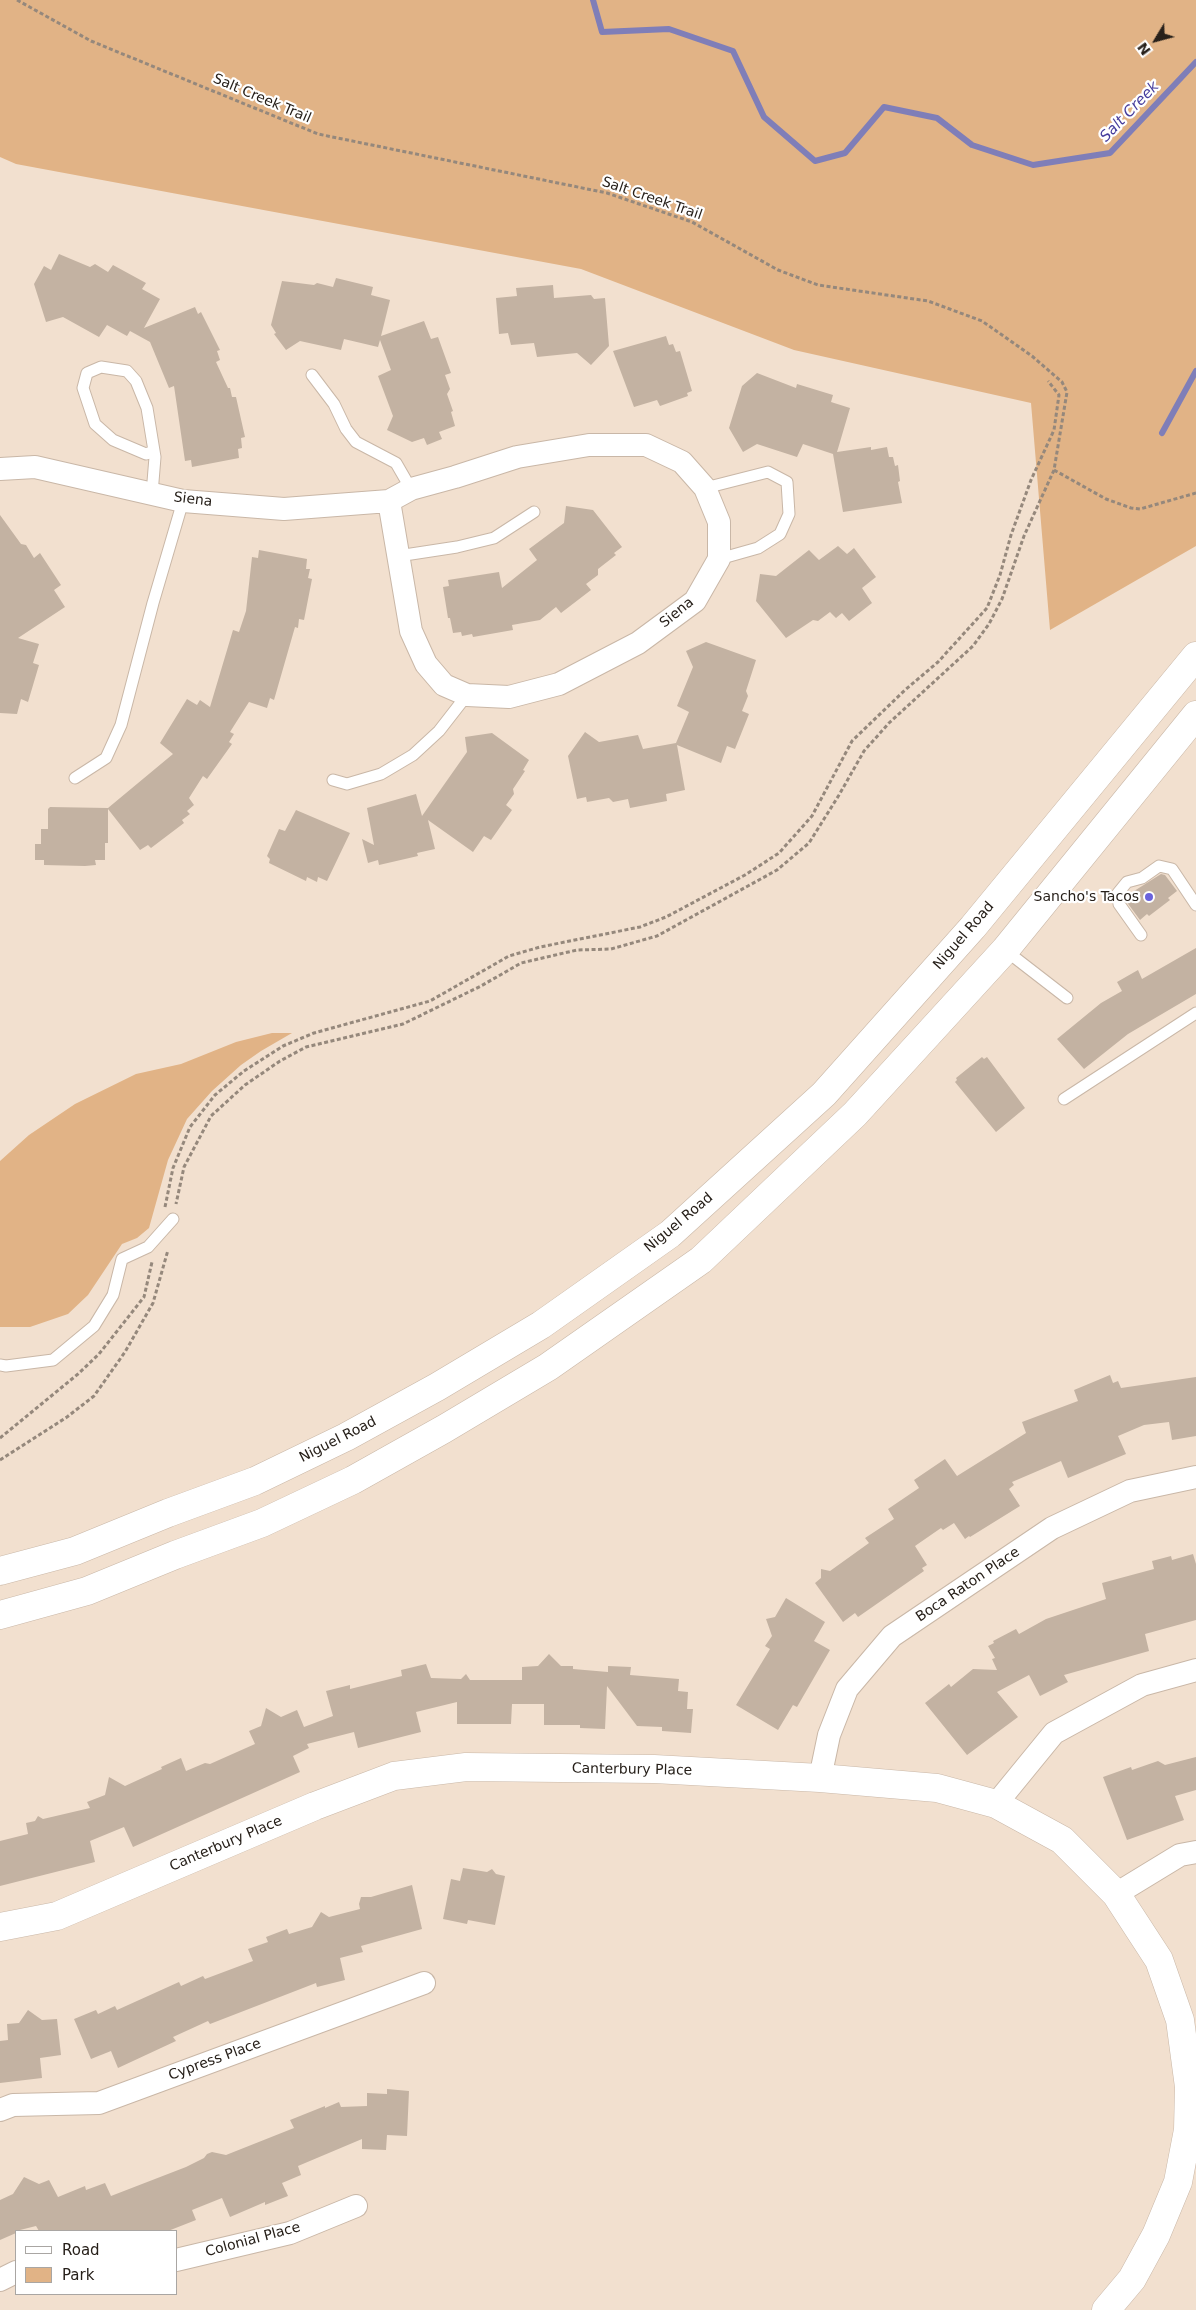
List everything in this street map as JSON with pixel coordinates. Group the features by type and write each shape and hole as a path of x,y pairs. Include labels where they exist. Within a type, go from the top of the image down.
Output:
{"main road":[{"name":"Niguel Road","path":"0,1572 75,1551 168,1513 255,1481 355,1433 541,1325 670,1234 824,1094 973,927 1196,656"},
{"path":"0,1615 88,1591 175,1555 262,1523 353,1480 548,1367 701,1260 855,1114 1005,950 1196,715"},
{"path":"973,927 1005,950"},
{"name":"Canterbury Place","path":"0,1927 57,1916 315,1806 394,1776 466,1767 654,1769 820,1778 937,1788 996,1804 1062,1840 1116,1894 1159,1960 1188,2020 1190,2053 1188,2130 1178,2182 1156,2234 1132,2278 1106,2310"}],"street":[{"name":"Siena","path":"0,470 35,467 183,500 284,509 389,501 411,489 456,477 517,457 588,445 646,445 682,462 706,488 720,522 719,559 695,601 638,644 558,684 509,697 467,695 444,685 426,664 411,631 389,501"},
{"name":"Boca Raton Place","path":"820,1778 829,1735 847,1689 892,1636 1052,1528 1130,1491 1196,1477"},
{"path":"996,1804 1054,1732 1142,1685 1196,1670"},
{"path":"1116,1894 1180,1855 1196,1852"},
{"name":"Cypress Place","path":"0,2110 13,2105 99,2103 424,1983"},
{"name":"Colonial Place","path":"178,2260 290,2233 356,2206"},
{"path":"0,2280 15,2272"}],"lane":[{"path":"152,494 154,451 147,408 136,381 127,371 101,366 87,373 84,388 95,424 113,440 146,454 154,451"},
{"path":"312,375 334,404 346,429 356,442 396,463 411,489"},
{"path":"706,488 768,472 787,482 789,514 780,534 758,548 719,559"},
{"path":"75,778 106,758 121,725 153,603 183,500"},
{"path":"398,556 456,547 494,538 534,512"},
{"path":"333,780 347,784 381,774 413,755 439,731 467,695"},
{"path":"1141,935 1119,904 1118,893 1127,882 1142,878 1158,866 1172,869 1196,905"},
{"path":"1005,950 1067,998"},
{"path":"1064,1099 1196,1013"},
{"path":"0,1365 6,1366 53,1360 94,1326 113,1295 122,1259 148,1247 173,1219"}],"path":[{"name":"Salt Creek Trail","path":"17,0 91,42 318,134 607,193 692,222 778,270 818,285 928,301 982,321 1047,369 1062,382 1067,392 1054,470"},
{"path":"0,1438 78,1374 99,1354 144,1298 173,1168 190,1127 216,1095 244,1071 283,1046 314,1033 430,1001 508,956 540,947 640,927 666,917 702,899 779,853 812,816 852,741 905,690 938,662 987,608 1000,575 1021,507 1054,430 1058,395 1048,381"},
{"path":"0,1460 67,1417 94,1396 111,1375 153,1303 165,1264 184,1167 211,1116 245,1085 280,1060 306,1047 403,1024 521,964 576,950 612,949 657,936 777,870 809,843 864,751 889,722 974,646 989,624 1002,599 1024,536 1054,470 1106,499 1131,508 1140,509 1196,493"}],"green space":[{"path":"0,0 1196,0 1196,546 1050,630 1031,403 794,350 581,269 16,164 0,157"},
{"path":"272,1033 292,1033 241,1065 212,1091 187,1119 168,1160 149,1228 137,1238 122,1244 88,1295 68,1314 30,1327 0,1327 0,1161 29,1135 75,1104 136,1074 181,1064 236,1042"}],"building":[{"path":"59,254 90,267 95,264 108,272 113,265 146,283 142,289 160,299 144,328 195,307 198,314 201,312 220,350 217,351 220,360 216,362 228,388 230,388 232,397 236,397 245,437 241,438 242,448 238,449 239,458 192,467 191,460 185,461 174,386 169,388 150,342 130,331 127,336 107,325 99,337 63,317 46,322 34,284 44,266 51,270"},
{"path":"336,278 373,287 371,295 390,300 381,336 424,321 431,339 438,337 451,373 445,375 450,389 447,394 453,411 451,412 455,426 439,432 442,439 427,445 424,438 412,442 387,430 393,416 378,376 391,370 380,340 378,347 344,339 341,350 300,341 286,350 274,334 276,333 271,325 282,281 314,285 317,283 333,287"},
{"path":"553,285 554,298 591,295 594,299 605,298 609,346 591,365 577,353 537,357 534,343 511,345 508,333 499,334 496,298 517,296 516,288"},
{"path":"666,336 669,345 673,344 676,352 680,351 692,391 687,393 688,396 660,406 657,400 634,407 613,351"},
{"path":"757,373 796,388 797,384 833,395 831,402 850,408 837,452 871,447 871,450 887,447 889,457 893,457 895,466 898,465 900,481 898,482 902,503 843,512 833,454 803,444 797,457 757,444 743,452 729,428 742,386"},
{"path":"566,506 593,510 622,547 614,553 616,555 598,569 598,575 586,584 591,590 561,613 556,607 540,620 512,625 513,630 473,637 472,634 462,636 461,632 453,633 450,618 448,618 443,587 449,586 448,580 499,572 502,588 537,560 529,549 564,523"},
{"path":"0,515 21,544 26,545 34,558 40,553 61,585 54,590 65,607 18,638 39,644 33,663 39,665 28,702 21,699 17,714 0,713"},
{"path":"838,546 847,554 854,548 876,577 862,588 872,603 849,621 842,613 836,618 830,612 818,621 813,620 786,638 756,601 760,574 776,576 809,550 819,560"},
{"path":"259,550 307,559 306,569 310,569 308,578 312,579 304,620 299,619 298,628 295,627 274,700 270,698 267,708 249,702 230,732 234,734 229,742 232,744 207,779 203,776 189,798 194,805 187,811 190,814 182,820 184,823 151,848 148,845 140,850 108,809 108,843 105,843 105,860 95,860 96,865 85,866 44,865 44,860 35,860 35,844 41,844 41,829 48,829 48,809 50,807 108,808 173,754 160,743 187,699 197,705 200,700 210,707 233,630 239,632 246,611 252,557 258,558"},
{"path":"706,642 756,660 746,691 748,696 742,711 749,714 735,749 727,746 721,763 677,745 685,790 666,794 667,801 630,808 628,799 613,802 609,798 587,802 586,797 577,799 568,756 585,732 599,742 638,735 643,749 676,743 689,712 677,706 693,667 686,651"},
{"path":"492,733 529,760 523,770 525,771 513,789 514,794 506,805 512,810 491,840 484,836 473,852 428,820 435,849 417,853 418,856 379,865 378,860 368,863 362,839 374,845 367,808 416,794 422,816 467,752 465,737"},
{"path":"296,810 350,833 327,881 318,877 317,882 307,877 306,881 269,863 270,859 267,856 279,829 285,831"},
{"path":"1161,874 1165,875 1177,891 1168,898 1170,900 1149,916 1147,914 1140,920 1126,901 1133,895 1131,893"},
{"path":"1196,948 1196,994 1128,1034 1084,1069 1057,1039 1101,1003 1122,991 1117,982 1138,970 1142,979"},
{"path":"982,1057 984,1059 987,1057 1025,1108 996,1132 955,1082 956,1078"},
{"path":"1110,1375 1113,1383 1118,1381 1121,1388 1196,1377 1196,1436 1172,1440 1169,1422 1144,1425 1118,1436 1126,1454 1068,1478 1061,1461 1012,1482 1014,1485 1009,1489 1020,1506 965,1539 954,1523 943,1530 941,1528 915,1546 927,1565 922,1568 924,1571 858,1617 855,1613 843,1622 815,1583 821,1578 821,1569 830,1571 869,1543 865,1538 894,1519 888,1509 919,1488 914,1480 945,1459 957,1476 1026,1433 1022,1422 1078,1401 1074,1390"},
{"path":"1193,1554 1196,1564 1196,1620 1145,1634 1149,1651 1064,1675 1068,1682 1040,1696 1029,1675 997,1692 1018,1717 967,1755 925,1703 949,1684 951,1687 973,1669 997,1670 992,1659 995,1658 988,1646 994,1643 993,1641 1016,1629 1019,1634 1046,1619 1106,1599 1102,1583 1154,1569 1152,1561 1171,1556 1172,1560"},
{"path":"786,1598 825,1622 814,1641 830,1650 797,1707 793,1705 778,1730 736,1705 770,1649 765,1646 772,1636 766,1619 775,1617"},
{"path":"549,1654 561,1666 573,1666 573,1669 608,1672 608,1666 631,1667 630,1675 679,1679 678,1691 688,1692 687,1709 693,1709 691,1733 662,1731 662,1727 637,1726 607,1686 605,1729 580,1728 580,1725 544,1725 544,1704 512,1704 511,1724 457,1724 457,1702 416,1712 421,1732 358,1748 354,1732 307,1744 309,1748 293,1756 300,1772 133,1847 124,1827 90,1841 95,1862 0,1886 0,1841 28,1834 26,1823 35,1821 38,1816 43,1819 90,1808 87,1802 105,1795 109,1777 125,1786 181,1758 186,1771 205,1763 210,1764 255,1744 249,1731 261,1726 266,1708 281,1717 297,1710 304,1727 333,1716 326,1691 350,1685 350,1689 402,1676 401,1670 426,1664 431,1678 461,1679 466,1674 470,1680 522,1680 522,1667 538,1666"},
{"path":"1196,1757 1196,1790 1175,1796 1184,1820 1127,1840 1103,1777 1131,1767 1132,1770 1158,1761 1165,1765"},
{"path":"463,1868 487,1872 492,1869 496,1874 505,1876 495,1925 468,1920 467,1924 443,1919 451,1879 460,1881"},
{"path":"412,1885 422,1929 361,1946 363,1952 340,1958 345,1980 317,1987 316,1983 210,2024 208,2021 173,2037 176,2041 118,2068 111,2051 91,2059 74,2019 96,2010 98,2014 115,2006 117,2010 179,1982 181,1986 203,1976 205,1979 253,1961 248,1949 268,1942 266,1937 287,1929 289,1934 312,1927 321,1912 329,1917 360,1909 361,1897 371,1897"},
{"path":"28,2010 42,2020 57,2019 61,2055 40,2058 42,2078 0,2083 0,2041 8,2040 7,2024 19,2023"},
{"path":"387,2089 409,2091 407,2136 387,2135 386,2150 362,2149 362,2139 298,2166 301,2175 282,2183 288,2196 265,2205 265,2202 230,2217 222,2198 192,2210 196,2220 171,2230 38,2230 36,2226 15,2230 15,2233 0,2240 0,2200 13,2194 24,2177 39,2184 49,2180 58,2197 85,2186 86,2190 105,2183 111,2196 186,2167 212,2152 226,2155 294,2128 290,2120 325,2106 325,2108 339,2102 341,2107 367,2106 367,2093 387,2094"}],"waterway":[{"name":"Salt Creek","path":"593,0 602,32 669,29 733,51 764,117 815,161 845,153 884,107 937,118 972,145 1033,165 1110,153 1196,62"},
{"path":"1162,433 1196,371"}],"place":[{"name":"Sancho's Tacos","path":"1149,897"}]}
